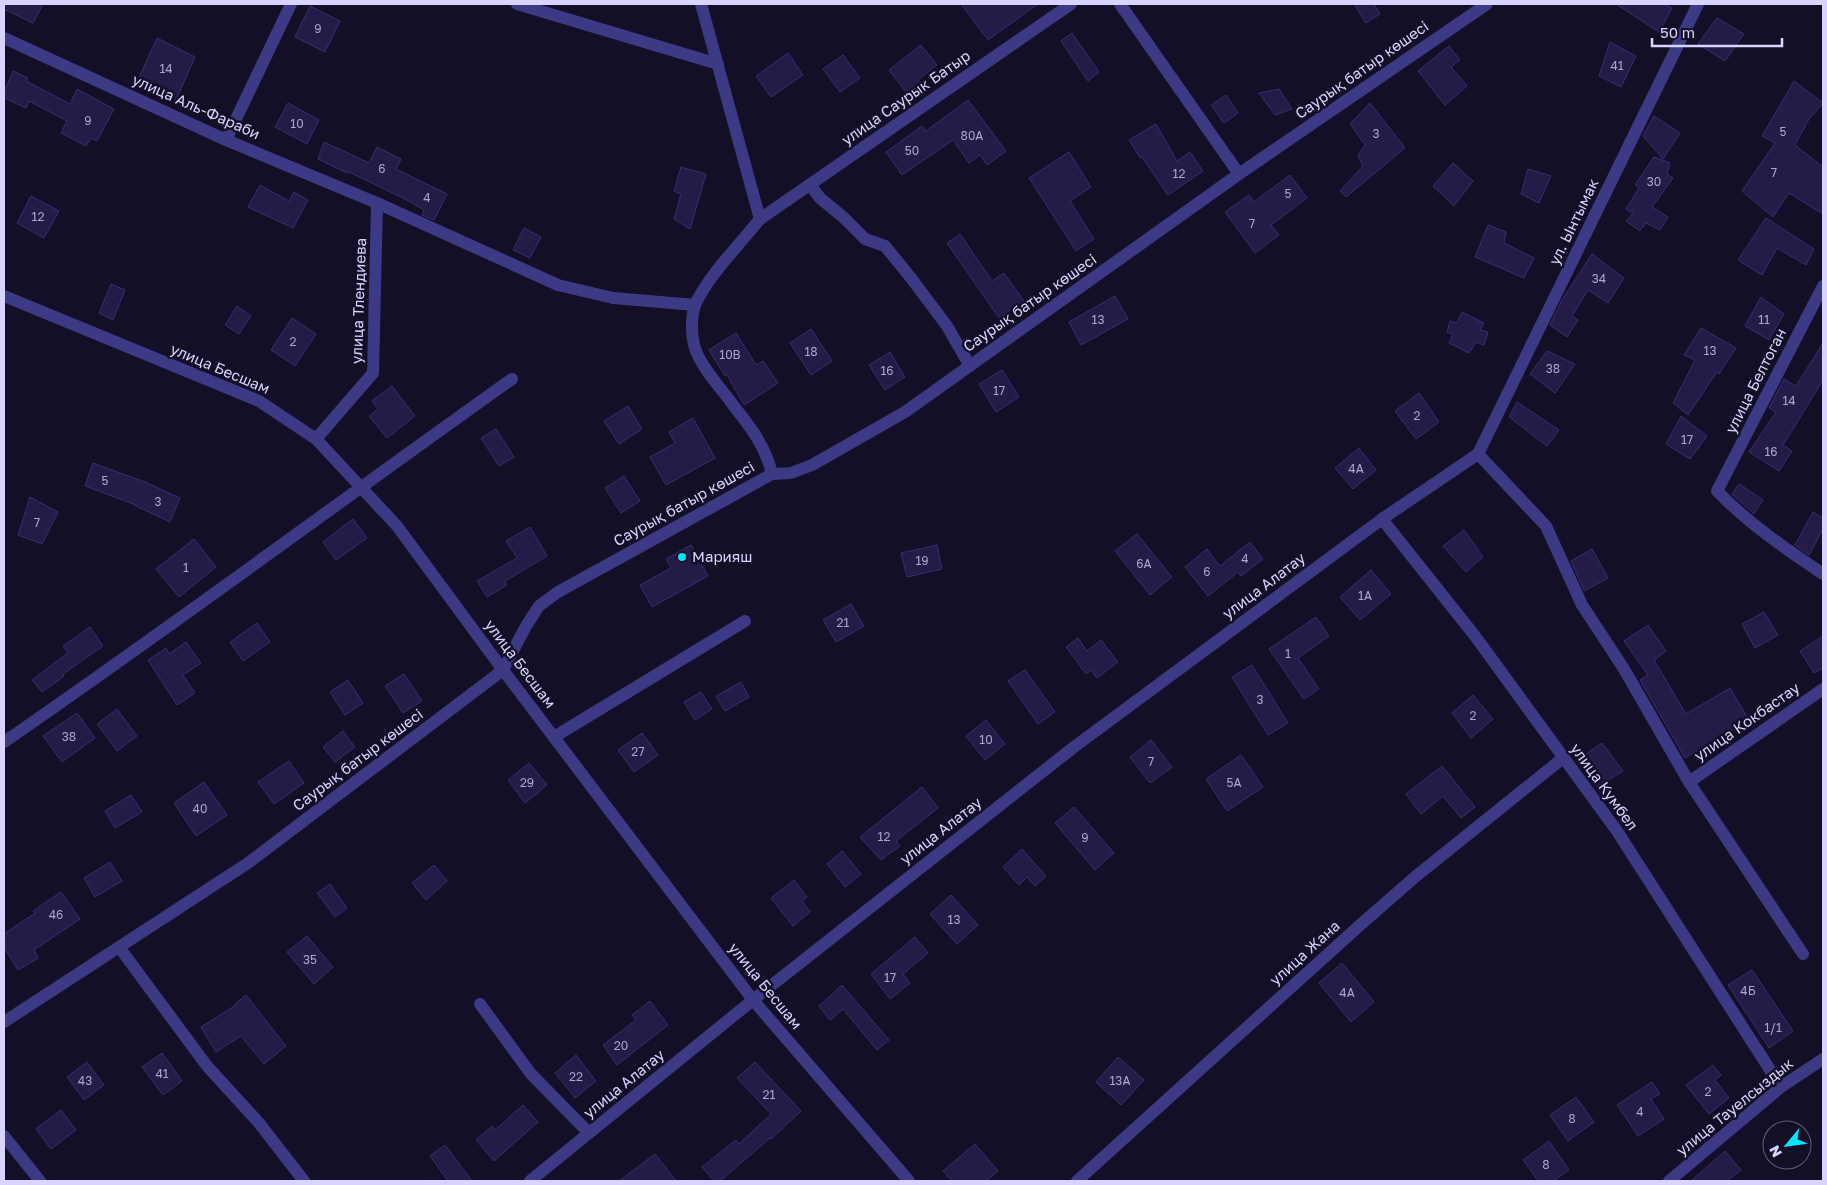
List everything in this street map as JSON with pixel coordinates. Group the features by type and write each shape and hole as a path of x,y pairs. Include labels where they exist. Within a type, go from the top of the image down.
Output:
{"street":[{"path":"226,140 291,4"},
{"path":"517,4 718,64"},
{"path":"701,4 760,219"},
{"name":"улица Саурык Батыр","path":"695,305 705,286 760,219 1070,4"},
{"path":"1120,4 1240,174"},
{"name":"Саурық батыр көшесі","path":"4,1022 248,863 503,670 526,626 540,606 558,592 772,474 790,473 812,465 905,412 1240,174 1487,4"},
{"name":"ул. Ынтымак","path":"1478,454 1698,4"},
{"name":"улица Аль-Фараби","path":"4,38 226,140 377,203 558,285 613,298 695,305"},
{"path":"810,185 820,198 865,239 885,246 912,278 947,326 970,366"},
{"name":"улица Тлендиева","path":"316,438 373,372 377,203"},
{"name":"улица Белтоган","path":"1823,286 1717,491 1734,509 1770,538 1823,574"},
{"name":"улица Бесшам","path":"4,296 259,402 316,438 397,526 554,738 754,1000 909,1181"},
{"path":"695,305 692,325 694,346 703,364 758,438 768,457 772,474"},
{"path":"4,742 125,659 512,379"},
{"path":"1478,454 1546,526 1582,605 1624,669 1689,782 1804,954"},
{"name":"улица Алатау","path":"530,1181 754,1000 1074,747 1382,519 1478,454"},
{"name":"улица Кумбел","path":"1382,519 1475,636 1617,831 1781,1087"},
{"path":"554,738 745,621"},
{"name":"улица Кокбастау","path":"1689,782 1823,689"},
{"name":"улица Жана","path":"1077,1181 1386,901 1563,758"},
{"path":"120,947 207,1066 259,1123 304,1181"},
{"path":"480,1004 531,1074 589,1133"},
{"name":"улица Тауелсыздык","path":"1669,1181 1781,1087 1823,1059"},
{"path":"4,1136 40,1181"}],"building":[{"path":"4,4 43,4 33,23 4,9"},
{"path":"961,4 1038,4 988,40"},
{"path":"1354,4 1374,4 1380,14 1366,23"},
{"path":"1616,4 1664,4 1672,8 1659,32"},
{"path":"310,6 340,21 325,52 295,37"},
{"path":"1717,18 1744,34 1725,61 1698,44"},
{"path":"1072,33 1099,72 1088,81 1061,41"},
{"path":"157,38 195,57 176,100 137,82"},
{"path":"1610,42 1636,56 1621,87 1599,76"},
{"path":"921,45 937,65 918,80 923,86 909,96 889,70"},
{"path":"1449,46 1460,60 1451,67 1467,86 1445,105 1418,71"},
{"path":"788,53 803,75 771,97 756,76"},
{"path":"843,55 860,78 840,92 823,69"},
{"path":"13,71 28,78 26,81 70,104 77,89 114,109 97,141 91,138 86,146 61,133 67,121 29,101 26,108 4,98 4,92"},
{"path":"1794,81 1823,103 1809,119 1795,145 1823,167 1823,214 1789,193 1773,217 1742,191 1775,143 1762,136"},
{"path":"1279,89 1292,109 1275,115 1259,93"},
{"path":"1226,95 1238,113 1224,123 1211,105"},
{"path":"968,100 1006,151 987,165 980,155 969,163 953,140 902,175 886,152 922,126 926,131"},
{"path":"288,103 319,120 307,144 275,127"},
{"path":"1370,103 1405,148 1346,197 1340,191 1363,166 1358,155 1365,145 1350,124"},
{"path":"1654,116 1680,133 1663,159 1643,136"},
{"path":"1156,124 1177,161 1190,152 1203,171 1168,195 1129,140"},
{"path":"324,142 369,163 377,147 401,159 396,169 447,194 434,220 422,215 424,210 407,200 318,159"},
{"path":"1069,152 1091,187 1070,201 1094,239 1076,251 1029,178"},
{"path":"1654,157 1670,163 1667,174 1673,178 1652,207 1668,217 1660,230 1646,223 1640,231 1626,221 1633,213 1626,209 1639,188 1635,185"},
{"path":"1453,163 1473,181 1454,206 1433,186"},
{"path":"681,167 706,174 690,229 674,219 681,194 674,191"},
{"path":"1528,169 1551,176 1539,203 1521,194"},
{"path":"1290,175 1307,198 1271,225 1279,235 1255,253 1225,212 1249,195 1254,202"},
{"path":"260,185 289,201 294,192 308,200 293,228 248,207"},
{"path":"31,196 59,211 44,238 17,223"},
{"path":"1766,218 1814,249 1806,265 1777,248 1762,275 1738,260"},
{"path":"1488,225 1506,232 1504,243 1534,258 1524,278 1475,257"},
{"path":"524,228 541,237 530,258 513,250"},
{"path":"960,234 992,281 1004,273 1024,301 999,318 947,243"},
{"path":"1592,254 1624,278 1608,303 1588,290 1572,316 1578,320 1567,337 1550,325 1562,300"},
{"path":"111,284 125,290 113,320 99,313"},
{"path":"1115,296 1128,319 1081,345 1069,322"},
{"path":"1761,297 1784,314 1769,340 1745,326"},
{"path":"237,306 251,316 239,334 225,325"},
{"path":"1462,312 1484,323 1480,330 1488,332 1484,345 1476,342 1469,353 1449,343 1453,334 1447,332 1450,321 1457,323"},
{"path":"292,318 316,334 295,366 271,350"},
{"path":"1701,328 1736,348 1688,415 1673,403 1695,360 1684,355"},
{"path":"811,329 832,361 811,375 790,343"},
{"path":"736,333 756,365 763,361 778,383 744,405 727,375 725,376 709,350"},
{"path":"1823,343 1823,380 1783,445 1792,451 1779,471 1749,452 1776,412 1769,408 1784,379 1796,386"},
{"path":"1547,351 1575,364 1555,393 1530,374"},
{"path":"890,352 905,377 885,390 869,365"},
{"path":"1002,370 1019,397 996,412 979,384"},
{"path":"392,386 415,416 387,438 369,416 378,409 372,401"},
{"path":"1419,393 1439,422 1416,439 1395,411"},
{"path":"1517,402 1559,430 1547,446 1509,417"},
{"path":"628,406 642,429 619,444 604,421"},
{"path":"1681,416 1707,436 1690,459 1666,444"},
{"path":"693,418 715,458 666,485 650,457 675,443 669,432"},
{"path":"496,429 514,457 499,466 481,438"},
{"path":"1359,448 1376,470 1353,489 1335,468"},
{"path":"93,463 145,482 180,498 170,522 136,505 85,486"},
{"path":"624,476 640,501 621,513 605,488"},
{"path":"1739,484 1763,500 1754,514 1732,494"},
{"path":"30,497 58,512 42,544 18,535"},
{"path":"1813,512 1823,518 1823,529 1809,555 1795,545"},
{"path":"353,519 367,538 336,560 323,542"},
{"path":"530,527 547,556 505,581 507,585 487,597 477,581 517,558 506,541"},
{"path":"1464,530 1483,557 1466,572 1443,546"},
{"path":"1137,534 1172,577 1150,595 1115,551"},
{"path":"194,539 216,567 179,597 156,569"},
{"path":"1250,542 1263,559 1241,576 1238,572 1208,596 1185,567 1207,549 1220,566"},
{"path":"691,545 708,576 652,607 640,585 671,568 666,559"},
{"path":"937,545 942,569 907,577 901,553"},
{"path":"1592,549 1608,578 1584,591 1571,561"},
{"path":"1371,570 1391,594 1360,620 1340,597"},
{"path":"851,604 864,626 836,642 823,620"},
{"path":"1764,612 1778,635 1755,648 1742,624"},
{"path":"1316,617 1329,636 1298,658 1319,689 1304,699 1269,649"},
{"path":"257,623 270,642 243,661 230,642"},
{"path":"1648,625 1666,651 1654,660 1686,714 1730,688 1749,720 1685,758 1640,680 1648,675 1624,641"},
{"path":"90,627 103,646 63,674 64,676 42,692 32,680 68,653 63,646"},
{"path":"1823,636 1823,668 1814,673 1800,651"},
{"path":"1078,638 1087,651 1101,640 1118,662 1097,678 1091,670 1086,674 1066,647"},
{"path":"186,642 201,663 183,675 195,693 177,705 148,660 166,648 169,654"},
{"path":"1252,665 1288,723 1268,735 1232,677"},
{"path":"1025,670 1055,712 1038,724 1008,681"},
{"path":"404,674 422,701 403,713 385,686"},
{"path":"348,680 363,703 345,715 330,692"},
{"path":"741,682 749,697 725,711 716,696"},
{"path":"701,692 712,709 695,720 684,702"},
{"path":"1473,695 1493,719 1471,738 1452,713"},
{"path":"117,709 137,736 117,751 97,724"},
{"path":"77,713 95,738 62,762 43,736"},
{"path":"986,720 1005,744 985,760 966,736"},
{"path":"343,731 355,747 335,762 323,747"},
{"path":"642,733 658,755 634,772 618,750"},
{"path":"1151,740 1172,767 1150,783 1130,757"},
{"path":"1602,743 1623,771 1597,787 1580,758"},
{"path":"1241,755 1263,787 1227,811 1206,779"},
{"path":"289,761 304,783 274,804 258,782"},
{"path":"529,763 547,785 525,803 508,780"},
{"path":"1442,766 1475,807 1461,818 1443,796 1421,814 1406,794"},
{"path":"204,782 227,815 196,836 174,803"},
{"path":"922,787 938,808 896,841 900,846 881,860 860,837"},
{"path":"131,795 142,812 115,828 105,811"},
{"path":"1074,807 1114,853 1095,870 1055,823"},
{"path":"1022,849 1046,876 1035,886 1027,877 1019,885 1003,867"},
{"path":"842,851 861,874 845,887 827,864"},
{"path":"110,862 122,881 95,897 84,878"},
{"path":"434,865 447,881 426,900 412,883"},
{"path":"794,880 807,897 802,901 810,912 793,926 771,898"},
{"path":"330,884 347,908 335,917 317,893"},
{"path":"61,892 80,919 34,950 38,958 18,970 4,947 4,934"},
{"path":"951,895 978,925 957,944 930,914"},
{"path":"307,936 333,967 314,984 287,952"},
{"path":"915,937 928,953 903,974 910,983 890,999 871,974"},
{"path":"1342,963 1374,1002 1351,1022 1319,983"},
{"path":"1752,970 1793,1031 1769,1048 1728,985"},
{"path":"842,985 889,1040 877,1050 843,1009 830,1020 819,1006"},
{"path":"246,995 286,1046 264,1064 241,1036 216,1052 201,1027 236,1005"},
{"path":"650,1001 668,1025 617,1065 603,1045 636,1020 632,1015"},
{"path":"162,1053 182,1081 163,1095 142,1067"},
{"path":"576,1055 596,1081 575,1098 555,1073"},
{"path":"1118,1057 1144,1080 1121,1105 1096,1082"},
{"path":"87,1062 104,1085 84,1100 67,1077"},
{"path":"755,1062 801,1111 771,1139 720,1181 714,1181 702,1167 736,1140 739,1144 771,1114 737,1078"},
{"path":"1713,1065 1721,1075 1715,1080 1729,1098 1709,1114 1686,1085"},
{"path":"1652,1082 1660,1094 1651,1099 1664,1119 1638,1136 1617,1105"},
{"path":"1576,1097 1594,1122 1568,1141 1550,1115"},
{"path":"523,1105 538,1122 494,1161 476,1140 492,1126 495,1130"},
{"path":"61,1110 76,1130 51,1149 36,1129"},
{"path":"1549,1141 1569,1170 1553,1181 1538,1181 1523,1160"},
{"path":"975,1144 998,1171 986,1181 952,1181 943,1171"},
{"path":"445,1145 472,1181 448,1181 430,1156"},
{"path":"1725,1151 1741,1170 1727,1181 1691,1181"},
{"path":"655,1154 676,1181 619,1181"}],"place":[{"name":"Марияш","path":"682,557"}]}
